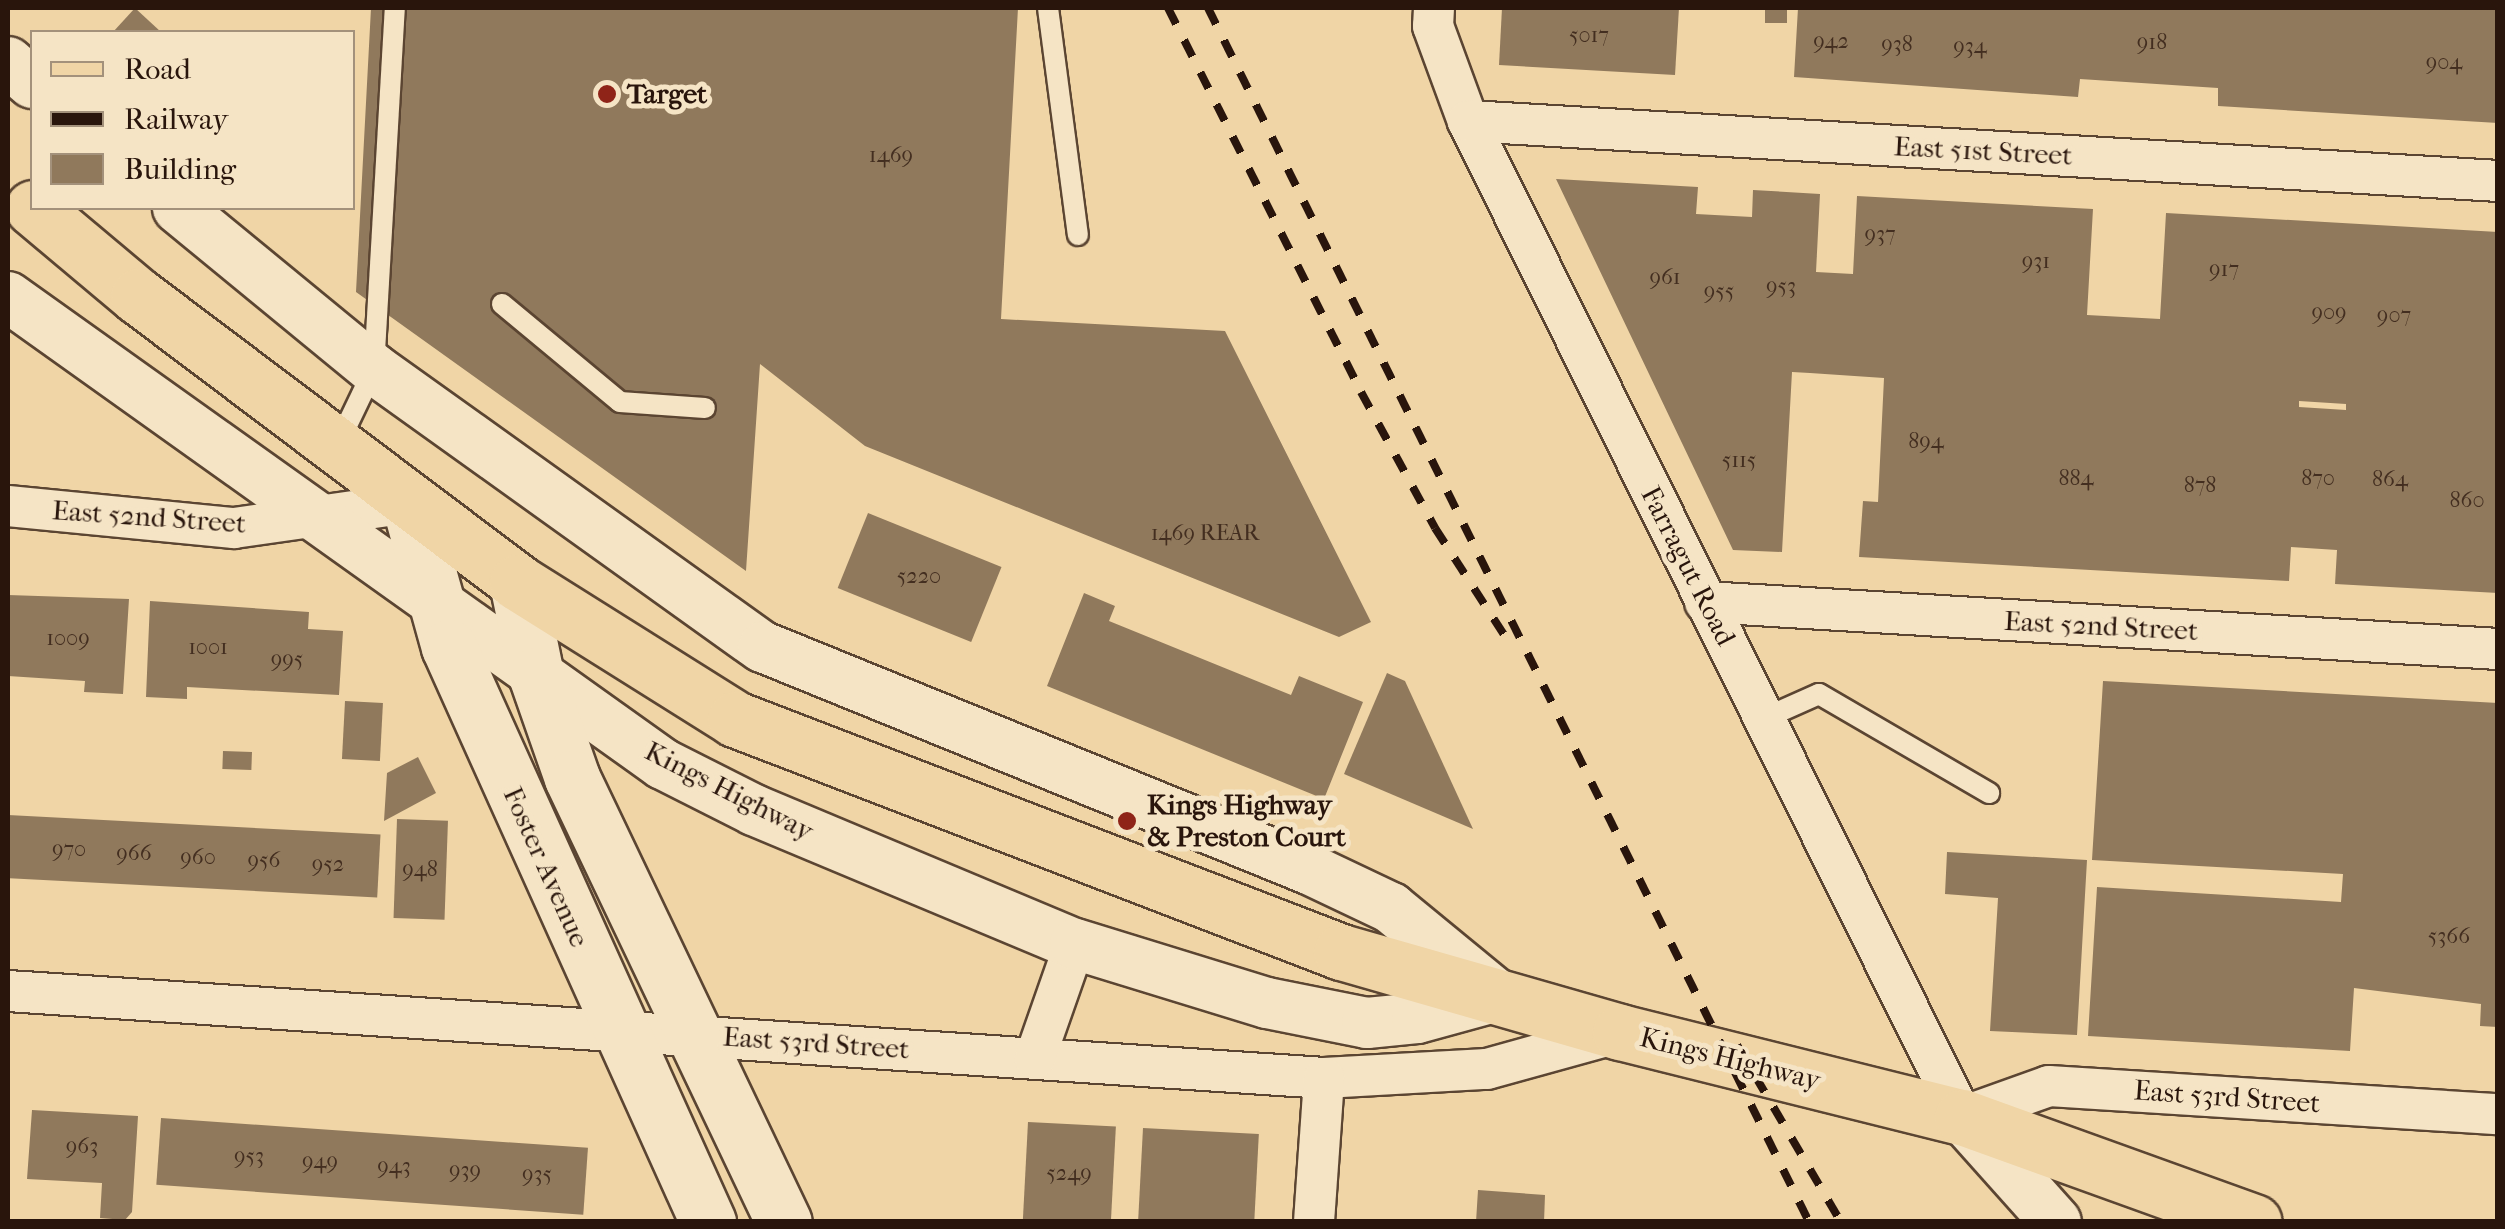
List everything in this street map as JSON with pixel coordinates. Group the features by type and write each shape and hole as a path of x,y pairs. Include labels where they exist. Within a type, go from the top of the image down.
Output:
{"main road":[{"name":"Kings Highway","path":"8,186 30,204"},
{"name":"Kings Highway","path":"37,210 409,503 516,582 735,719 1342,952 1620,1032 1962,1116 2254,1222"},
{"name":"Foster Avenue","path":"409,503 437,607 618,1029 708,1222"},
{"path":"516,582 536,675 572,778 699,1034 784,1222"}],"street":[{"name":"Farragut Road","path":"1434,8 1433,26 1468,121 1962,1116"},
{"path":"8,62 30,82"},
{"name":"East 51st Street","path":"1468,121 2498,180"},
{"name":"Kings Highway","path":"180,210 374,369 763,647 1309,869 1391,908 1498,996"},
{"name":"Kings Highway","path":"8,297 437,607 664,764 754,810 1074,944 1207,988 1366,1023 1417,1018 1498,996"},
{"name":"East 52nd Street","path":"8,506 234,528 319,520 409,503"},
{"name":"East 52nd Street","path":"1705,602 2498,649"},
{"path":"1035,1058 1074,944"},
{"name":"East 53rd Street","path":"8,991 1324,1078 1488,1069 1620,1032"},
{"path":"1314,1222 1324,1078"},
{"name":"East 53rd Street","path":"1962,1116 2049,1086 2498,1114"},
{"path":"1962,1116 2056,1222"}],"lane":[{"path":"337,447 374,369 395,8"},
{"path":"1048,8 1078,235"},
{"path":"502,304 620,402 705,408"},
{"path":"1765,718 1820,694 1988,793"}],"building":[{"path":"135,8 159,30 115,30"},
{"path":"371,8 1018,8 1001,319 1225,331 1371,622 1339,637 865,446 760,364 746,571 356,292"},
{"path":"1502,8 1679,8 1675,75 1499,65"},
{"path":"1765,8 1787,8 1787,23 1765,23"},
{"path":"1798,8 2498,8 2498,123 2218,106 2218,88 2080,79 2078,97 1794,77"},
{"path":"1556,179 1698,187 1696,214 1752,217 1753,190 1820,194 1816,272 1853,274 1857,196 2093,209 2087,315 2160,319 2166,213 2498,232 2498,593 2335,584 2337,550 2291,547 2289,581 1859,557 1863,501 1878,502 1884,378 1810,373 1792,372 1782,552 1733,550","holes":["2299,401 2346,404 2346,410 2299,407"]},
{"path":"868,513 1002,567 971,642 838,588"},
{"path":"1084,593 1115,606 1109,621 1291,695 1299,676 1363,702 1324,799 1047,686"},
{"path":"8,595 129,599 123,694 84,692 85,681 8,676"},
{"path":"150,601 309,612 308,629 343,631 339,695 187,687 187,699 146,697"},
{"path":"1387,673 1405,681 1473,829 1344,774"},
{"path":"2103,681 2498,703 2498,1027 2480,1026 2481,1004 2354,988 2350,1051 2088,1036 2097,887 2341,902 2343,874 2092,860"},
{"path":"345,701 383,703 380,761 342,759"},
{"path":"223,751 252,752 251,770 222,769"},
{"path":"418,757 436,793 384,821 387,773"},
{"path":"8,815 380,835 377,897 8,878"},
{"path":"397,819 448,821 445,920 394,918"},
{"path":"1947,852 2087,860 2077,1035 1990,1031 1998,898 1945,894"},
{"path":"32,1110 138,1116 132,1212 125,1220 100,1218 102,1183 27,1179"},
{"path":"161,1118 588,1148 583,1215 156,1185"},
{"path":"1028,1122 1116,1127 1111,1222 1023,1222"},
{"path":"1143,1128 1259,1134 1254,1222 1138,1222"},
{"path":"1478,1190 1545,1195 1544,1222 1476,1222"}],"railway":[{"path":"1168,8 1361,392 1435,528 1508,641"},
{"path":"1208,8 1809,1222"},
{"path":"1737,1045 1841,1222"}],"place":[{"name":"Target","path":"607,94"},
{"name":"Kings Highway & Preston Court","path":"1127,821"}]}
